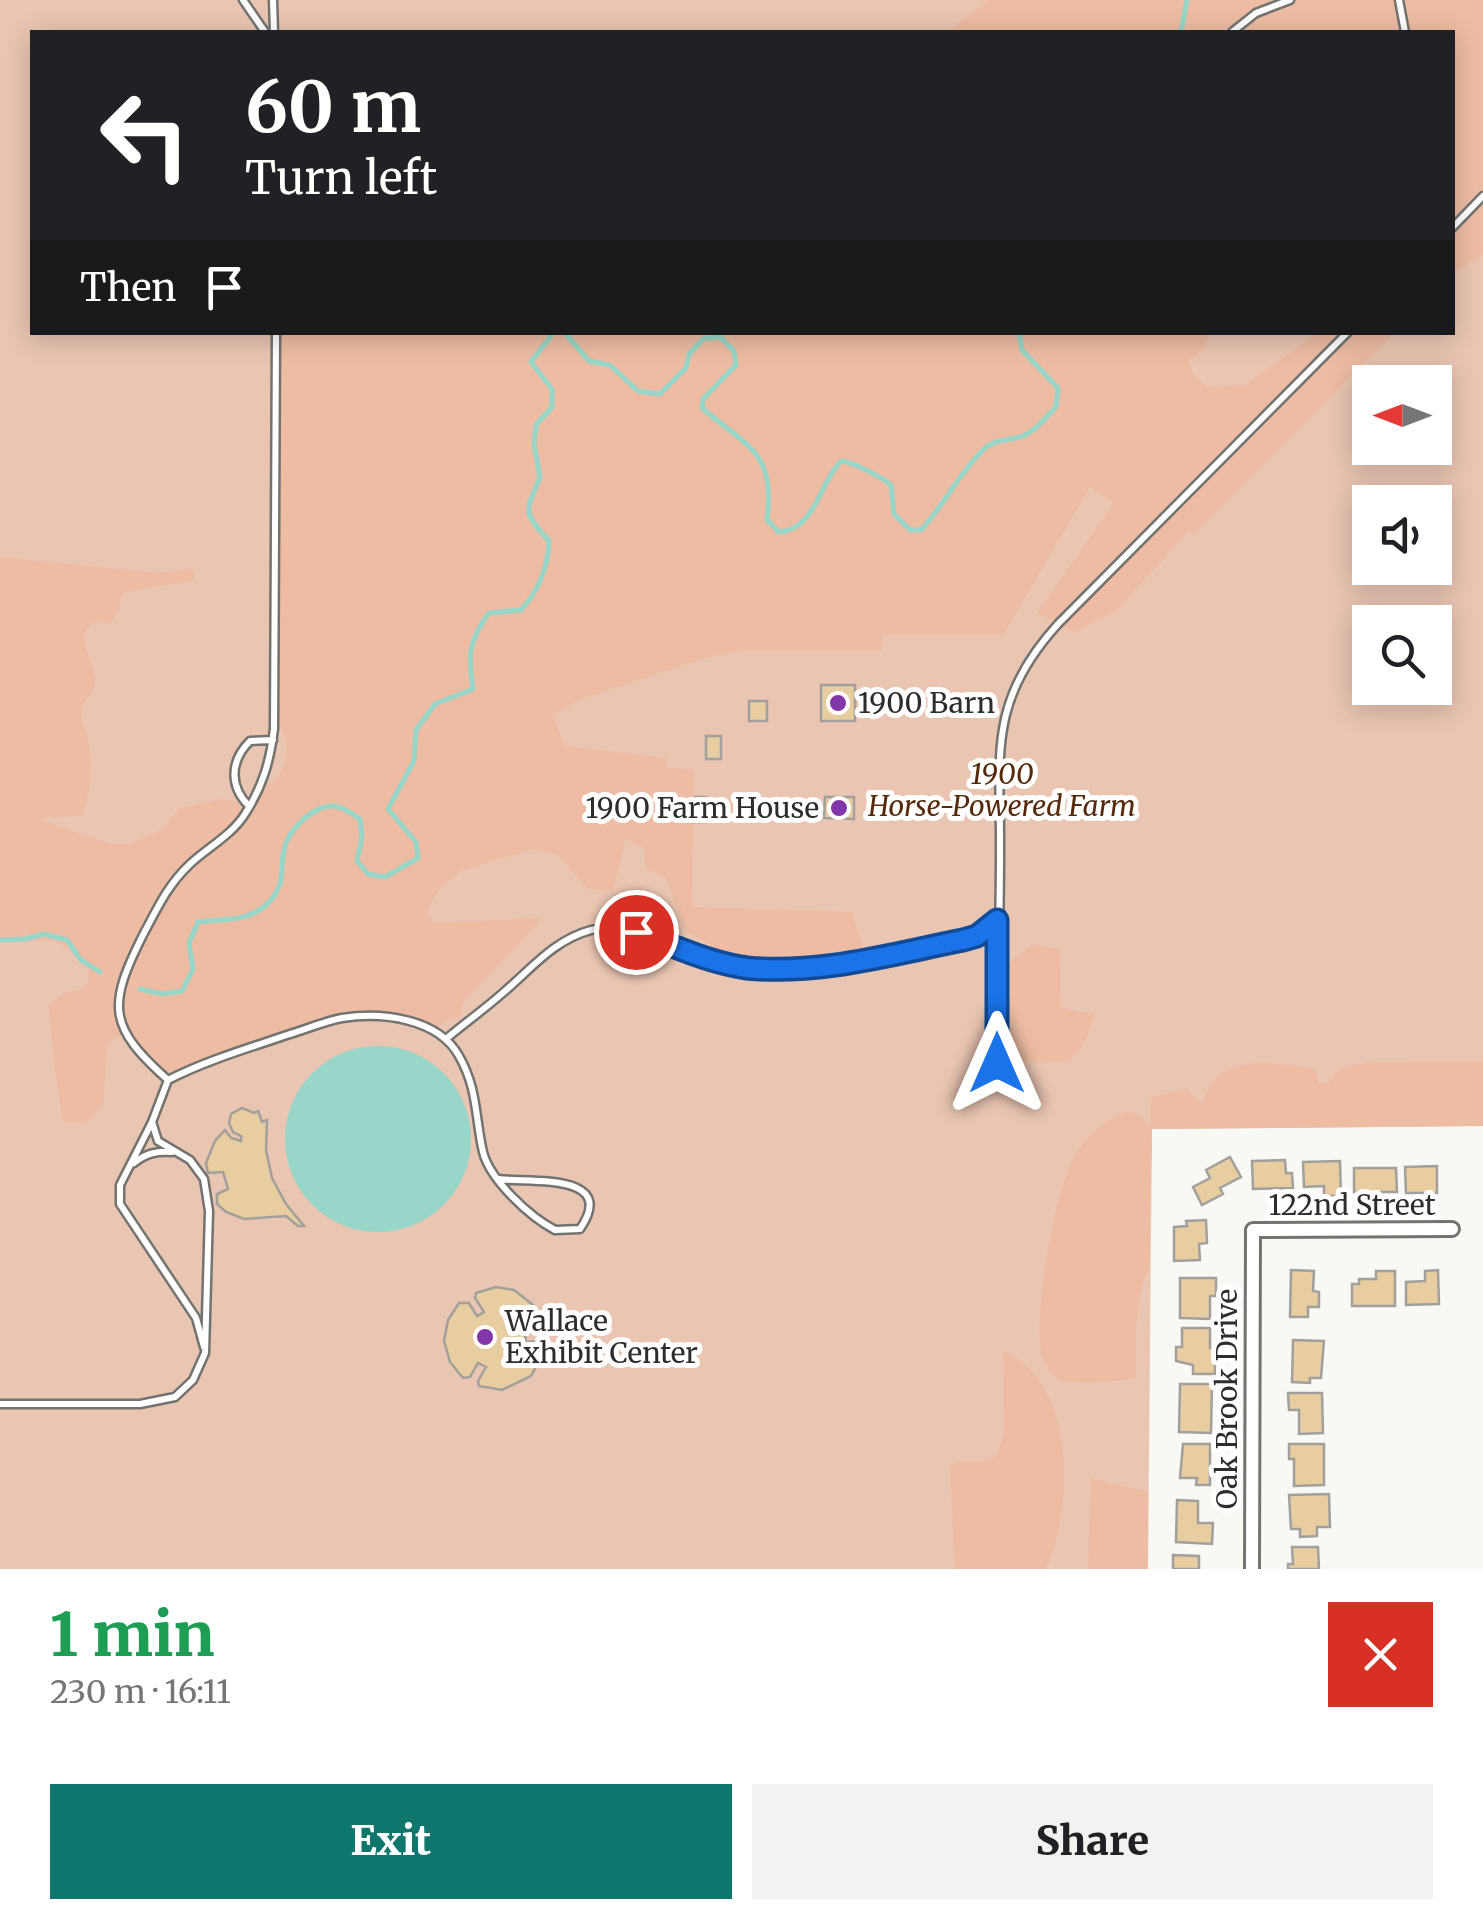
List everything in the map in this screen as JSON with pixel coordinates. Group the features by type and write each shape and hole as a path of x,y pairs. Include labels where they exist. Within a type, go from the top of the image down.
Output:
{"street":[{"name":"122nd Street","path":"1253,1230 1452,1229"},
{"name":"Oak Brook Drive","path":"1252,1569 1253,1230"}],"lane":[{"path":"243,0 264,30"},
{"path":"273,0 274,30"},
{"path":"1235,30 1256,13 1290,0"},
{"path":"1399,0 1405,30"},
{"path":"1455,225 1483,196"},
{"path":"168,1080 130,1042 120,1018 118,994 167,889 238,824 250,806 262,784 273,740 276,335"},
{"path":"997,1063 997,774 1001,730 1024,668 1058,624 1345,335"},
{"path":"250,806 235,788 235,764 250,741 273,740"},
{"path":"446,1039 550,950 566,939 593,930 636,932 745,968 803,969 963,940 977,936 997,920"},
{"path":"205,1352 196,1318 120,1204 120,1185 168,1080 199,1064 340,1018 374,1016 434,1029 458,1054 476,1098 486,1161 499,1179 524,1208 555,1230 580,1229 590,1216 588,1199 580,1188 551,1180 499,1179"},
{"path":"0,1404 155,1402 176,1397 194,1380 205,1352 204,1179 190,1160 158,1141 152,1122"},
{"path":"129,1167 142,1156 172,1152"}],"green space":[{"name":"1900 Horse-Powered Farm","path":"0,0 1483,0 1483,1126 1152,1129 1148,1569 0,1569"}],"shaded area":[{"path":"990,0 1483,0 1483,255 1455,272 1455,30 950,30"},
{"path":"276,335 1208,335 1204,349 1188,361 1194,376 1207,387 1245,385 1315,335 1392,335 1362,365 1352,365 1352,375 1194,534 1189,531 1115,612 1073,632 1037,613 1114,503 1090,487 1003,635 882,634 882,650 743,650 705,658 579,700 553,716 565,746 667,758 667,768 694,769 692,907 852,912 867,960 790,967 713,960 713,947 685,930 666,878 645,867 644,848 626,839 613,891 588,889 557,854 534,849 460,871 438,891 426,913 434,923 543,918 463,1002 460,1018 447,1020 434,1029 374,1017 328,1022 212,1060 168,1080 125,1032 107,1044 103,1104 88,1122 64,1123 49,1005 63,994 84,989 89,981 88,962 54,940 0,941 0,557 159,573 193,569 195,580 128,591 122,595 111,623 93,621 85,632 95,683 81,714 90,753 87,800 81,816 42,820 109,844 129,844 161,830 180,808 222,799 238,802 245,813 260,788 275,782 284,766 287,749 274,717"},
{"path":"1032,945 1060,949 1061,1007 1095,1013 1086,1039 1068,1061 1018,1062 1004,1057 1004,967"},
{"path":"378,1046 414,1053 444,1073 464,1103 471,1139 464,1175 444,1205 414,1225 378,1232 342,1225 312,1205 292,1175 285,1139 292,1103 312,1073 342,1053"},
{"path":"1483,1061 1483,1126 1152,1129 1149,1269 1138,1308 1136,1378 1059,1380 1047,1367 1040,1346 1040,1322 1058,1203 1076,1154 1110,1120 1127,1111 1143,1118 1151,1127 1151,1097 1187,1089 1202,1104 1211,1084 1223,1073 1247,1064 1315,1069 1318,1083 1327,1084 1340,1069 1365,1063"},
{"path":"1003,1351 1027,1367 1045,1389 1057,1417 1063,1448 1062,1513 1046,1569 955,1569 950,1466 996,1456 1004,1434"},
{"path":"1091,1478 1148,1492 1148,1569 1088,1569"}],"building":[{"name":"1900 Barn","path":"821,685 855,685 855,721 821,721"},
{"path":"749,701 767,701 767,721 749,721"},
{"path":"706,736 721,736 721,759 706,759"},
{"path":"695,797 706,797 705,822 693,822"},
{"name":"1900 Farm House","path":"825,797 854,797 854,819 824,818"},
{"path":"242,1108 258,1111 262,1122 267,1120 266,1150 272,1178 304,1226 286,1216 244,1219 217,1204 217,1194 228,1189 223,1172 208,1173 206,1163 215,1141 225,1130 231,1138 241,1141 229,1123 231,1114"},
{"path":"1230,1157 1241,1177 1220,1188 1223,1194 1202,1205 1193,1187 1210,1178 1206,1170"},
{"path":"1285,1160 1286,1173 1292,1173 1293,1188 1253,1189 1252,1161"},
{"path":"1340,1161 1341,1196 1324,1196 1324,1186 1304,1187 1303,1162"},
{"path":"1437,1166 1437,1193 1406,1193 1405,1167"},
{"path":"1354,1168 1396,1168 1397,1192 1354,1192"},
{"path":"1206,1220 1207,1243 1199,1244 1200,1260 1174,1261 1174,1227 1187,1226 1186,1221"},
{"path":"1291,1270 1314,1271 1313,1291 1319,1292 1319,1307 1308,1307 1308,1317 1290,1317"},
{"path":"1438,1270 1439,1304 1406,1305 1406,1282 1425,1281 1425,1271"},
{"path":"1376,1271 1395,1271 1395,1306 1352,1306 1352,1284 1359,1284 1359,1279 1376,1279"},
{"path":"1180,1278 1216,1278 1216,1296 1210,1296 1210,1319 1180,1318"},
{"name":"Wallace Exhibit Center","path":"496,1287 514,1290 537,1308 545,1328 539,1333 525,1334 526,1342 540,1341 546,1348 531,1376 502,1390 479,1386 486,1367 478,1363 470,1377 463,1378 450,1362 444,1341 448,1320 459,1303 469,1303 477,1316 484,1312 476,1293"},
{"path":"1182,1328 1210,1328 1215,1374 1193,1374 1193,1365 1176,1361 1176,1347 1182,1347"},
{"path":"1293,1340 1324,1341 1321,1378 1310,1378 1310,1383 1292,1382"},
{"path":"1180,1384 1212,1384 1211,1433 1179,1432"},
{"path":"1288,1393 1322,1393 1323,1433 1299,1434 1299,1410 1289,1410"},
{"path":"1183,1444 1210,1444 1210,1485 1196,1485 1197,1478 1180,1478"},
{"path":"1289,1444 1324,1444 1324,1485 1294,1486 1294,1459 1289,1459"},
{"path":"1329,1494 1330,1527 1317,1527 1317,1536 1300,1537 1300,1529 1291,1529 1289,1495"},
{"path":"1177,1500 1198,1501 1198,1523 1213,1523 1212,1544 1176,1542"},
{"path":"1292,1547 1318,1547 1319,1569 1288,1569 1288,1564 1293,1564"},
{"path":"1173,1555 1199,1556 1199,1569 1173,1569"}],"waterway":[{"path":"1181,30 1187,0"},
{"path":"140,989 162,994 182,991 193,969 189,943 198,922 245,916 270,901 279,887 289,837 298,824 318,810 336,806 360,819 362,838 357,861 368,874 385,877 418,858 416,842 388,809 414,761 416,730 435,704 473,689 471,649 482,623 489,613 521,610 538,586 547,560 549,541 529,511 540,477 534,444 536,425 552,407 552,389 531,362 552,335"},
{"path":"567,335 589,361 610,365 638,391 660,394 686,368 689,354 703,339 720,337 734,351 736,365 703,399 702,408 755,453 767,479 767,520 779,532 791,529 809,514 841,461 867,470 891,485 894,514 910,530 921,530 984,449 1027,434 1056,407 1058,388 1022,350 1020,335"},
{"path":"0,940 44,934 67,940 81,960 100,972"}],"place":[{"name":"1900 Barn","path":"838,703"},
{"name":"1900 Farm House","path":"839,808"},
{"name":"Wallace Exhibit Center","path":"485,1337"}],"route":[{"path":"636,932 745,968 803,969 963,940 977,936 997,920 997,1063"}]}
